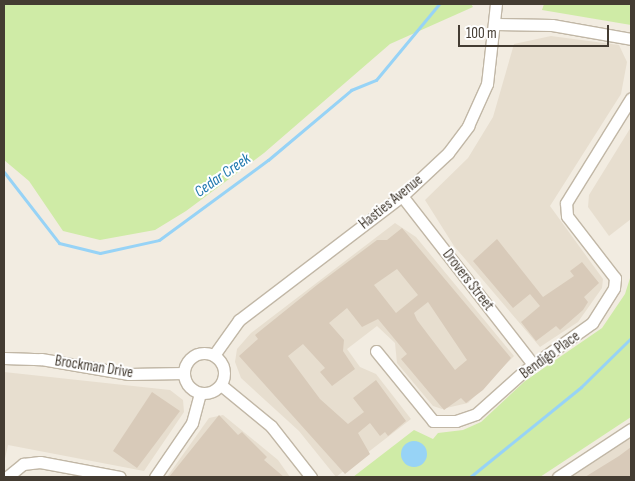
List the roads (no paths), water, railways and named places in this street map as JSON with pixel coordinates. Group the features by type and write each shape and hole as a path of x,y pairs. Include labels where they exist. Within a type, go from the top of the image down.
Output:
{"street":[{"name":"Hasties Avenue","path":"214,355 239,320 402,196 448,153 468,126 487,84 496,24 496,4"},
{"path":"496,24 552,25 631,39"},
{"name":"Bendigo Place","path":"376,351 412,400 432,421 441,422 476,414 533,364 585,329 614,288 615,278 567,216 566,203 631,98"},
{"name":"Drovers Street","path":"402,196 533,364"},
{"path":"200,393 188,386 184,373 194,356 214,355 224,372 221,385"},
{"name":"Brockman Drive","path":"4,358 41,359 129,374 184,373"},
{"path":"200,393 221,385"},
{"path":"221,385 270,426 311,477"},
{"path":"154,477 192,422 200,393"},
{"path":"558,477 631,429"},
{"path":"7,477 23,464 40,462 120,477"}],"water":[{"path":"414,441 423,445 427,454 423,463 414,467 405,463 401,454 405,445"}],"waterway":[{"name":"Cedar Creek","path":"4,172 59,243 100,253 159,240 268,160 351,90 376,80 439,4"},
{"path":"470,477 581,387 631,338"}]}
